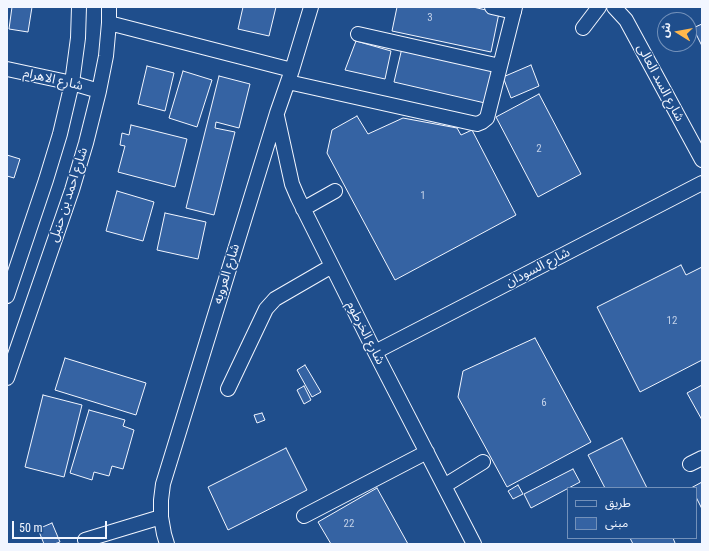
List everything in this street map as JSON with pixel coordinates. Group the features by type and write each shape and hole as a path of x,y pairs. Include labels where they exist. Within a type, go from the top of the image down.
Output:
{"street":[{"name":"شارع احمد بن حنبل","path":"7,296 60,134 72,83 78,38 79,7"},
{"name":"شارع احمد بن حنبل","path":"7,378 72,190 86,143 106,56 109,7"},
{"name":"شارع العروبه","path":"167,544 161,518 160,500 167,467 311,7"},
{"path":"109,23 290,76 477,124 487,118 514,10 492,7"},
{"path":"583,28 599,7"},
{"name":"شارع السد العالى","path":"614,7 626,20 702,160"},
{"path":"358,34 500,66"},
{"name":"شارع الاهرام","path":"7,69 72,83 99,91"},
{"name":"شارع الخرطوم","path":"277,113 292,184 303,209 474,544"},
{"name":"شارع السودان","path":"375,352 702,183"},
{"path":"303,209 335,191"},
{"path":"228,389 266,309 275,299 332,266"},
{"path":"304,516 427,452"},
{"path":"444,486 483,462"},
{"path":"85,540 161,518"}],"building":[{"path":"12,7 32,7 28,32 9,29"},
{"path":"243,7 276,7 269,36 238,29"},
{"path":"397,7 473,7 499,13 491,52 392,31"},
{"path":"702,24 702,46 697,36 697,26"},
{"path":"356,41 391,51 385,79 345,70"},
{"path":"402,48 493,68 485,103 394,82"},
{"path":"531,65 539,86 511,98 503,77"},
{"path":"147,66 174,73 165,111 138,104"},
{"path":"183,71 212,80 197,127 169,118"},
{"path":"219,76 250,84 239,128 216,122 215,128 235,132 214,215 186,208"},
{"path":"539,94 581,174 538,197 496,117"},
{"path":"357,116 368,134 403,118 457,128 461,135 472,130 516,215 395,280 327,153 332,130"},
{"path":"131,125 187,139 175,187 118,172 125,146 120,145 122,133 129,135"},
{"path":"7,155 20,159 14,178 7,176"},
{"path":"117,191 154,202 143,241 106,231"},
{"path":"165,213 206,222 198,259 157,250"},
{"path":"681,265 686,275 702,267 702,360 640,392 597,307"},
{"path":"535,338 591,442 507,487 458,397 463,371"},
{"path":"65,358 146,383 136,415 55,390"},
{"path":"305,365 321,392 312,397 297,370"},
{"path":"702,385 702,420 687,393"},
{"path":"304,386 311,400 304,404 297,390"},
{"path":"43,395 82,405 64,477 25,467"},
{"path":"89,410 125,420 123,426 134,430 123,469 112,466 109,476 94,472 92,480 70,473"},
{"path":"262,413 265,420 257,423 254,415"},
{"path":"622,438 646,487 604,487 588,455"},
{"path":"286,448 307,490 228,530 208,487"},
{"path":"573,469 580,482 571,487 567,487 567,489 531,508 524,494"},
{"path":"702,482 702,509 697,499 697,487 693,487"},
{"path":"518,485 523,494 513,499 508,491"},
{"path":"377,488 408,544 331,544 318,522"},
{"path":"52,523 60,542 54,544 44,544 38,529"},
{"path":"630,539 673,539 675,543 674,544 633,544"}]}
